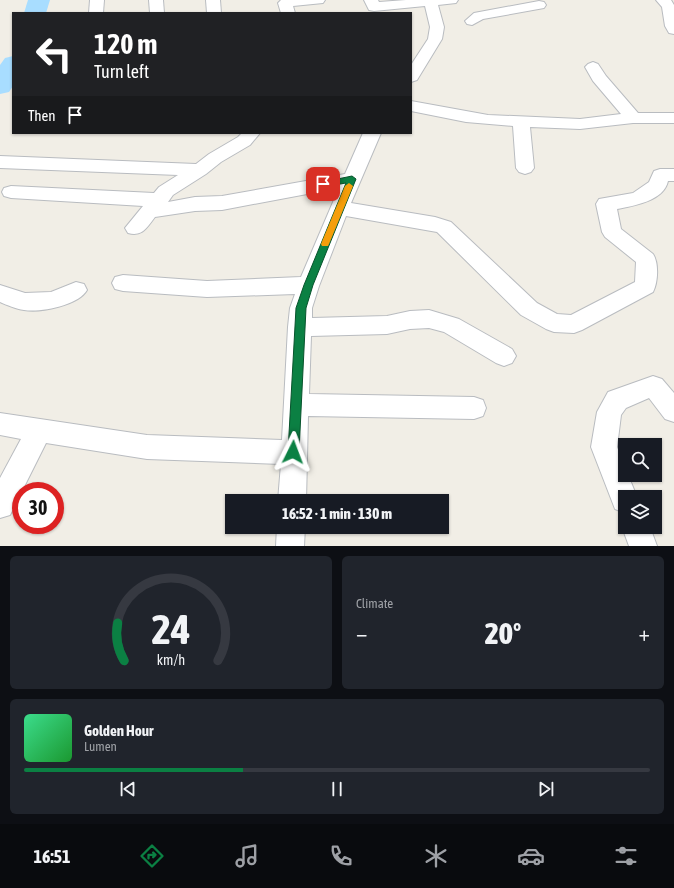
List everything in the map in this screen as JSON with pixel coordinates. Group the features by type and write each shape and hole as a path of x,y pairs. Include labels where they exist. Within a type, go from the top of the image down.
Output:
{"street":[{"path":"96,12 97,0"},
{"path":"156,0 157,12"},
{"path":"213,0 214,12"},
{"path":"288,12 285,2 318,0"},
{"path":"371,0 374,7 451,0"},
{"path":"499,0 512,10"},
{"path":"663,0 669,4 672,13 672,24 674,30"},
{"path":"412,75 435,39 436,27 430,1"},
{"path":"472,21 479,16 539,5"},
{"path":"593,67 598,78 633,118"},
{"path":"412,106 473,118 580,124 633,118 674,118"},
{"path":"652,117 674,132"},
{"path":"521,121 525,168"},
{"path":"135,228 166,191 200,170 215,158 244,141 250,134"},
{"path":"292,494 301,308 340,208 372,134"},
{"path":"0,162 200,170"},
{"path":"340,208 435,224 444,227 529,308 554,323 574,324 645,286 646,259 612,232 606,204 638,199 658,185 660,175 674,175"},
{"path":"11,192 154,206 222,203 352,179"},
{"path":"123,283 207,289 309,285"},
{"path":"0,293 24,302 53,300 76,290"},
{"path":"299,327 386,325 410,320 429,319 451,325 504,356"},
{"path":"621,490 604,447 609,412 617,400 653,386 674,411"},
{"path":"296,405 474,408"},
{"path":"0,424 147,447 293,452"},
{"path":"0,505 39,430"},
{"path":"290,546 291,534"},
{"path":"639,534 643,546"}],"waterway":[{"path":"35,12 39,0"},
{"path":"0,87 12,65"}],"slow traffic":[{"path":"325,244 349,186"}],"route":[{"path":"293,452 301,308 352,179 323,184"}]}
